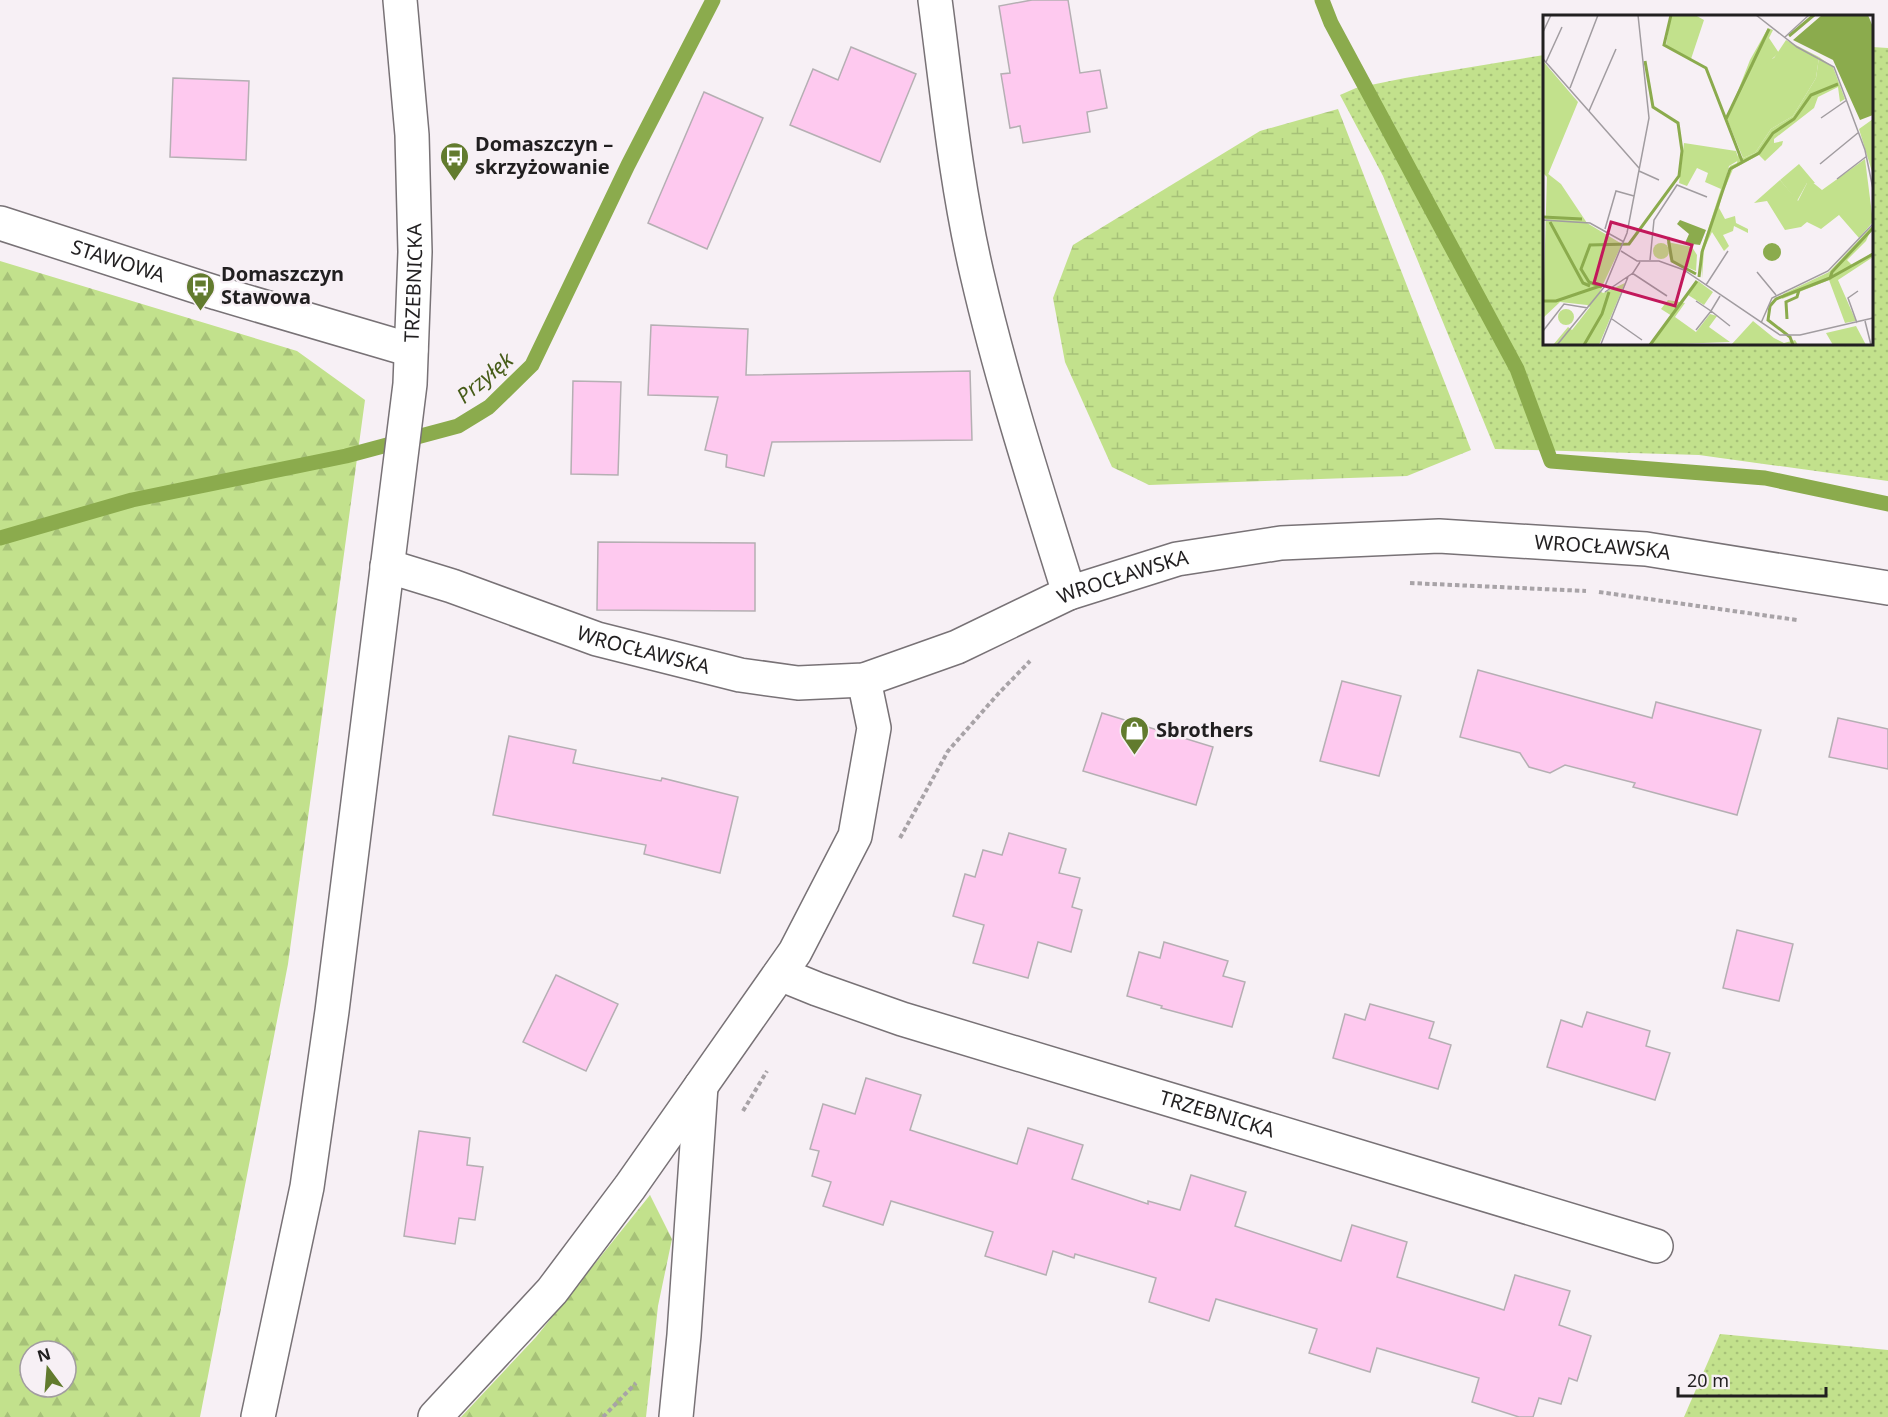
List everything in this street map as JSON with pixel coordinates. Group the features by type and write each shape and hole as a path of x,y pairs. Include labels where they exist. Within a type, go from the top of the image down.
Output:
{"street":[{"name":"TRZEBNICKA","path":"258,1417 307,1187 332,1011 410,384 415,252 412,135 400,0"},
{"path":"935,0 957,167 976,272 1014,419 1069,593"},
{"name":"STAWOWA","path":"0,224 217,293 411,350"},
{"name":"WROCŁAWSKA","path":"387,566 452,586 597,639 740,675 798,683 864,680 957,647 1069,593 1177,559 1281,543 1439,536 1646,549 1888,588"},
{"path":"435,1417 552,1291 630,1187 795,952 855,836 874,728 864,680"},
{"name":"TRZEBNICKA","path":"780,974 902,1019 1656,1246"},
{"path":"676,1417 684,1335 701,1084"}],"path":[{"path":"1400,584 1586,591"},
{"path":"1598,592 1799,620"},
{"path":"897,844 948,751 1037,654"},
{"path":"696,1154 737,1120 768,1070"}],"green space":[{"path":"1873,47 1888,48 1888,481 1699,455 1495,449 1383,176 1340,95 1356,88 1543,55 1543,345 1873,345"},
{"path":"1338,109 1471,450 1407,476 1149,485 1112,467 1065,362 1053,298 1073,245 1260,131"},
{"path":"0,261 297,351 365,400 288,964 200,1417 0,1417"},
{"path":"650,1195 672,1239 658,1306 646,1417 461,1417 536,1337"},
{"path":"1720,1334 1888,1350 1888,1417 1684,1417"}],"building":[{"path":"1032,0 1068,0 1080,73 1100,70 1107,108 1087,112 1090,132 1023,143 1020,126 1010,128 1001,74 1010,73 999,6"},
{"path":"851,47 916,74 880,162 790,125 813,69 838,80"},
{"path":"173,78 249,81 246,160 170,157"},
{"path":"704,92 763,118 707,249 648,223"},
{"path":"651,325 748,329 746,375 970,371 972,440 772,442 764,476 726,467 727,455 705,450 718,397 648,395"},
{"path":"573,381 621,382 618,475 571,474"},
{"path":"598,542 755,543 755,611 597,610"},
{"path":"1478,670 1652,718 1656,702 1761,730 1737,815 1633,787 1635,783 1565,765 1550,773 1529,767 1520,753 1460,737"},
{"path":"1342,681 1401,696 1379,776 1320,761"},
{"path":"1102,713 1213,747 1196,805 1083,771"},
{"path":"1838,718 1888,729 1888,769 1829,757"},
{"path":"509,736 576,750 573,763 661,781 662,778 738,797 720,873 644,854 646,845 493,815"},
{"path":"1009,833 1066,849 1059,873 1080,878 1072,907 1082,910 1071,952 1038,942 1028,978 973,963 984,925 953,916 965,874 975,877 983,850 1002,855"},
{"path":"1737,930 1793,944 1779,1001 1723,988"},
{"path":"1164,942 1228,961 1223,976 1245,982 1232,1027 1161,1008 1162,1006 1127,996 1139,952 1160,958"},
{"path":"556,975 618,1004 586,1071 523,1042"},
{"path":"1370,1004 1434,1022 1429,1038 1451,1045 1438,1089 1333,1058 1345,1014 1365,1020"},
{"path":"1587,1012 1650,1031 1646,1046 1670,1053 1655,1100 1547,1067 1561,1020 1582,1027"},
{"path":"866,1078 921,1095 910,1130 1017,1164 1028,1128 1083,1145 1072,1179 1148,1204 1148,1201 1180,1210 1191,1175 1246,1192 1235,1226 1341,1261 1352,1225 1407,1242 1397,1277 1504,1310 1515,1275 1570,1291 1559,1325 1591,1336 1577,1381 1569,1378 1561,1404 1539,1398 1533,1417 1519,1417 1472,1402 1479,1378 1377,1348 1370,1372 1309,1353 1317,1329 1216,1299 1209,1321 1149,1302 1156,1278 1075,1254 1074,1258 1053,1251 1046,1275 985,1256 993,1232 891,1201 883,1225 823,1206 831,1182 812,1176 819,1151 810,1149 823,1104 855,1114"},
{"path":"419,1131 470,1138 467,1165 483,1167 475,1220 459,1218 455,1244 404,1236"}],"waterway":[{"name":"Przyłęk","path":"0,538 132,500 346,456 458,426 489,407 532,365 628,165 713,0"},
{"path":"1322,0 1331,23 1517,369 1551,461 1765,478 1888,504"}],"place":[{"name":"Domaszczyn – skrzyżowanie","path":"454,182"},
{"name":"Domaszczyn Stawowa","path":"200,312"},
{"name":"Sbrothers","path":"1135,756"}]}
